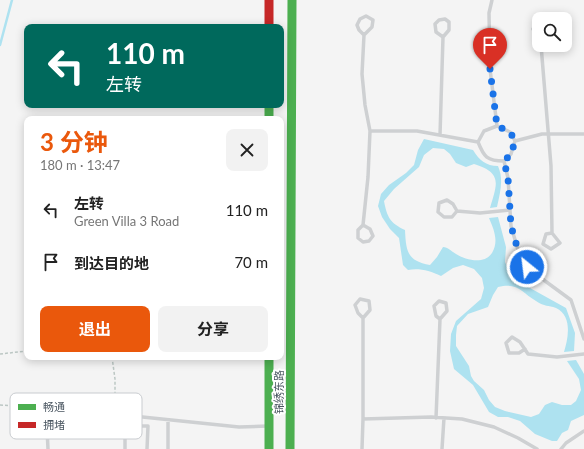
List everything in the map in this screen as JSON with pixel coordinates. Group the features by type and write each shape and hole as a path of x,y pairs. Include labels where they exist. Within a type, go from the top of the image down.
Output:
{"main road":[{"path":"269,0 269,24"},
{"name":"锦绣东路","path":"290,449 292,0"},
{"name":"锦绣东路","path":"269,360 269,449"}],"lane":[{"path":"492,0 488,13 490,62 497,126"},
{"path":"363,225 370,229 373,236 369,241 363,242 358,238 358,230 363,225 368,177 370,131 365,105 362,74 364,35 372,27 373,20 366,16 360,19 357,24 359,30 364,35"},
{"path":"440,135 443,37 449,30 449,22 445,19 439,20 435,24 436,32 443,37"},
{"path":"541,52 547,134 551,166 552,233 560,243 551,249 543,244 546,234 552,233"},
{"path":"497,126 510,132 515,141 511,154 504,161 492,161 482,153 478,142 484,131 497,126"},
{"path":"370,131 417,131 478,142"},
{"path":"515,141 542,134 584,134"},
{"path":"504,161 508,178 511,226 518,250 527,267 571,300 584,339"},
{"path":"447,200 453,204 457,211 452,217 444,217 438,212 439,203 447,200"},
{"path":"457,211 480,213 510,210"},
{"path":"362,449 363,318 370,310 369,301 360,299 355,305 358,313 363,318"},
{"path":"436,418 440,319 447,311 446,303 439,301 434,306 436,316 440,319"},
{"path":"525,349 519,353 509,353 506,343 512,337 520,342 525,349 528,354 557,357 584,354"},
{"path":"142,417 239,427 269,426"},
{"path":"442,449 444,418"},
{"path":"363,419 462,419 494,427 537,449"},
{"path":"168,420 168,449"},
{"path":"142,426 148,426 148,449"},
{"path":"561,449 566,443 584,432"},
{"path":"48,439 48,449"},
{"path":"124,439 124,449"}],"path":[{"path":"0,354 24,351"},
{"path":"112,360 115,393"},
{"path":"0,405 10,405"}],"water":[{"path":"424,139 473,150 483,162 498,166 501,181 497,207 490,208 495,192 496,180 490,171 474,164 466,167 456,163 450,154 444,149 433,148 424,155 419,167 394,189 384,201 386,211 390,219 396,225 405,230 407,249 412,258 430,265 443,247 448,248 460,256 470,259 480,260 489,257 494,249 495,240 494,231 489,218 498,217 506,247 505,262 511,276 566,308 575,333 574,351 564,352 568,334 565,316 556,308 539,303 519,289 510,286 498,287 488,307 468,314 457,326 456,335 456,346 469,366 471,376 474,381 484,390 489,400 495,407 531,417 539,414 545,405 552,402 562,405 571,405 576,401 581,390 579,379 567,361 576,360 584,374 584,415 571,421 568,430 562,433 557,441 552,441 535,434 520,421 508,417 498,417 489,412 473,385 454,369 450,351 451,334 456,321 481,299 484,288 482,278 474,269 463,265 453,268 441,276 425,270 408,270 403,265 399,238 390,229 382,217 378,206 381,194 389,185 406,173 414,165 418,150"}],"waterway":[{"path":"0,45 12,0"}],"traffic: fast":[{"path":"290,449 292,0"},
{"path":"269,108 269,116"},
{"path":"269,360 269,449"}],"traffic: jam":[{"path":"269,0 269,24"}],"route":[{"path":"490,69 497,126 510,132 515,141 511,154 504,161 508,178 511,226 518,250 527,267"}]}
